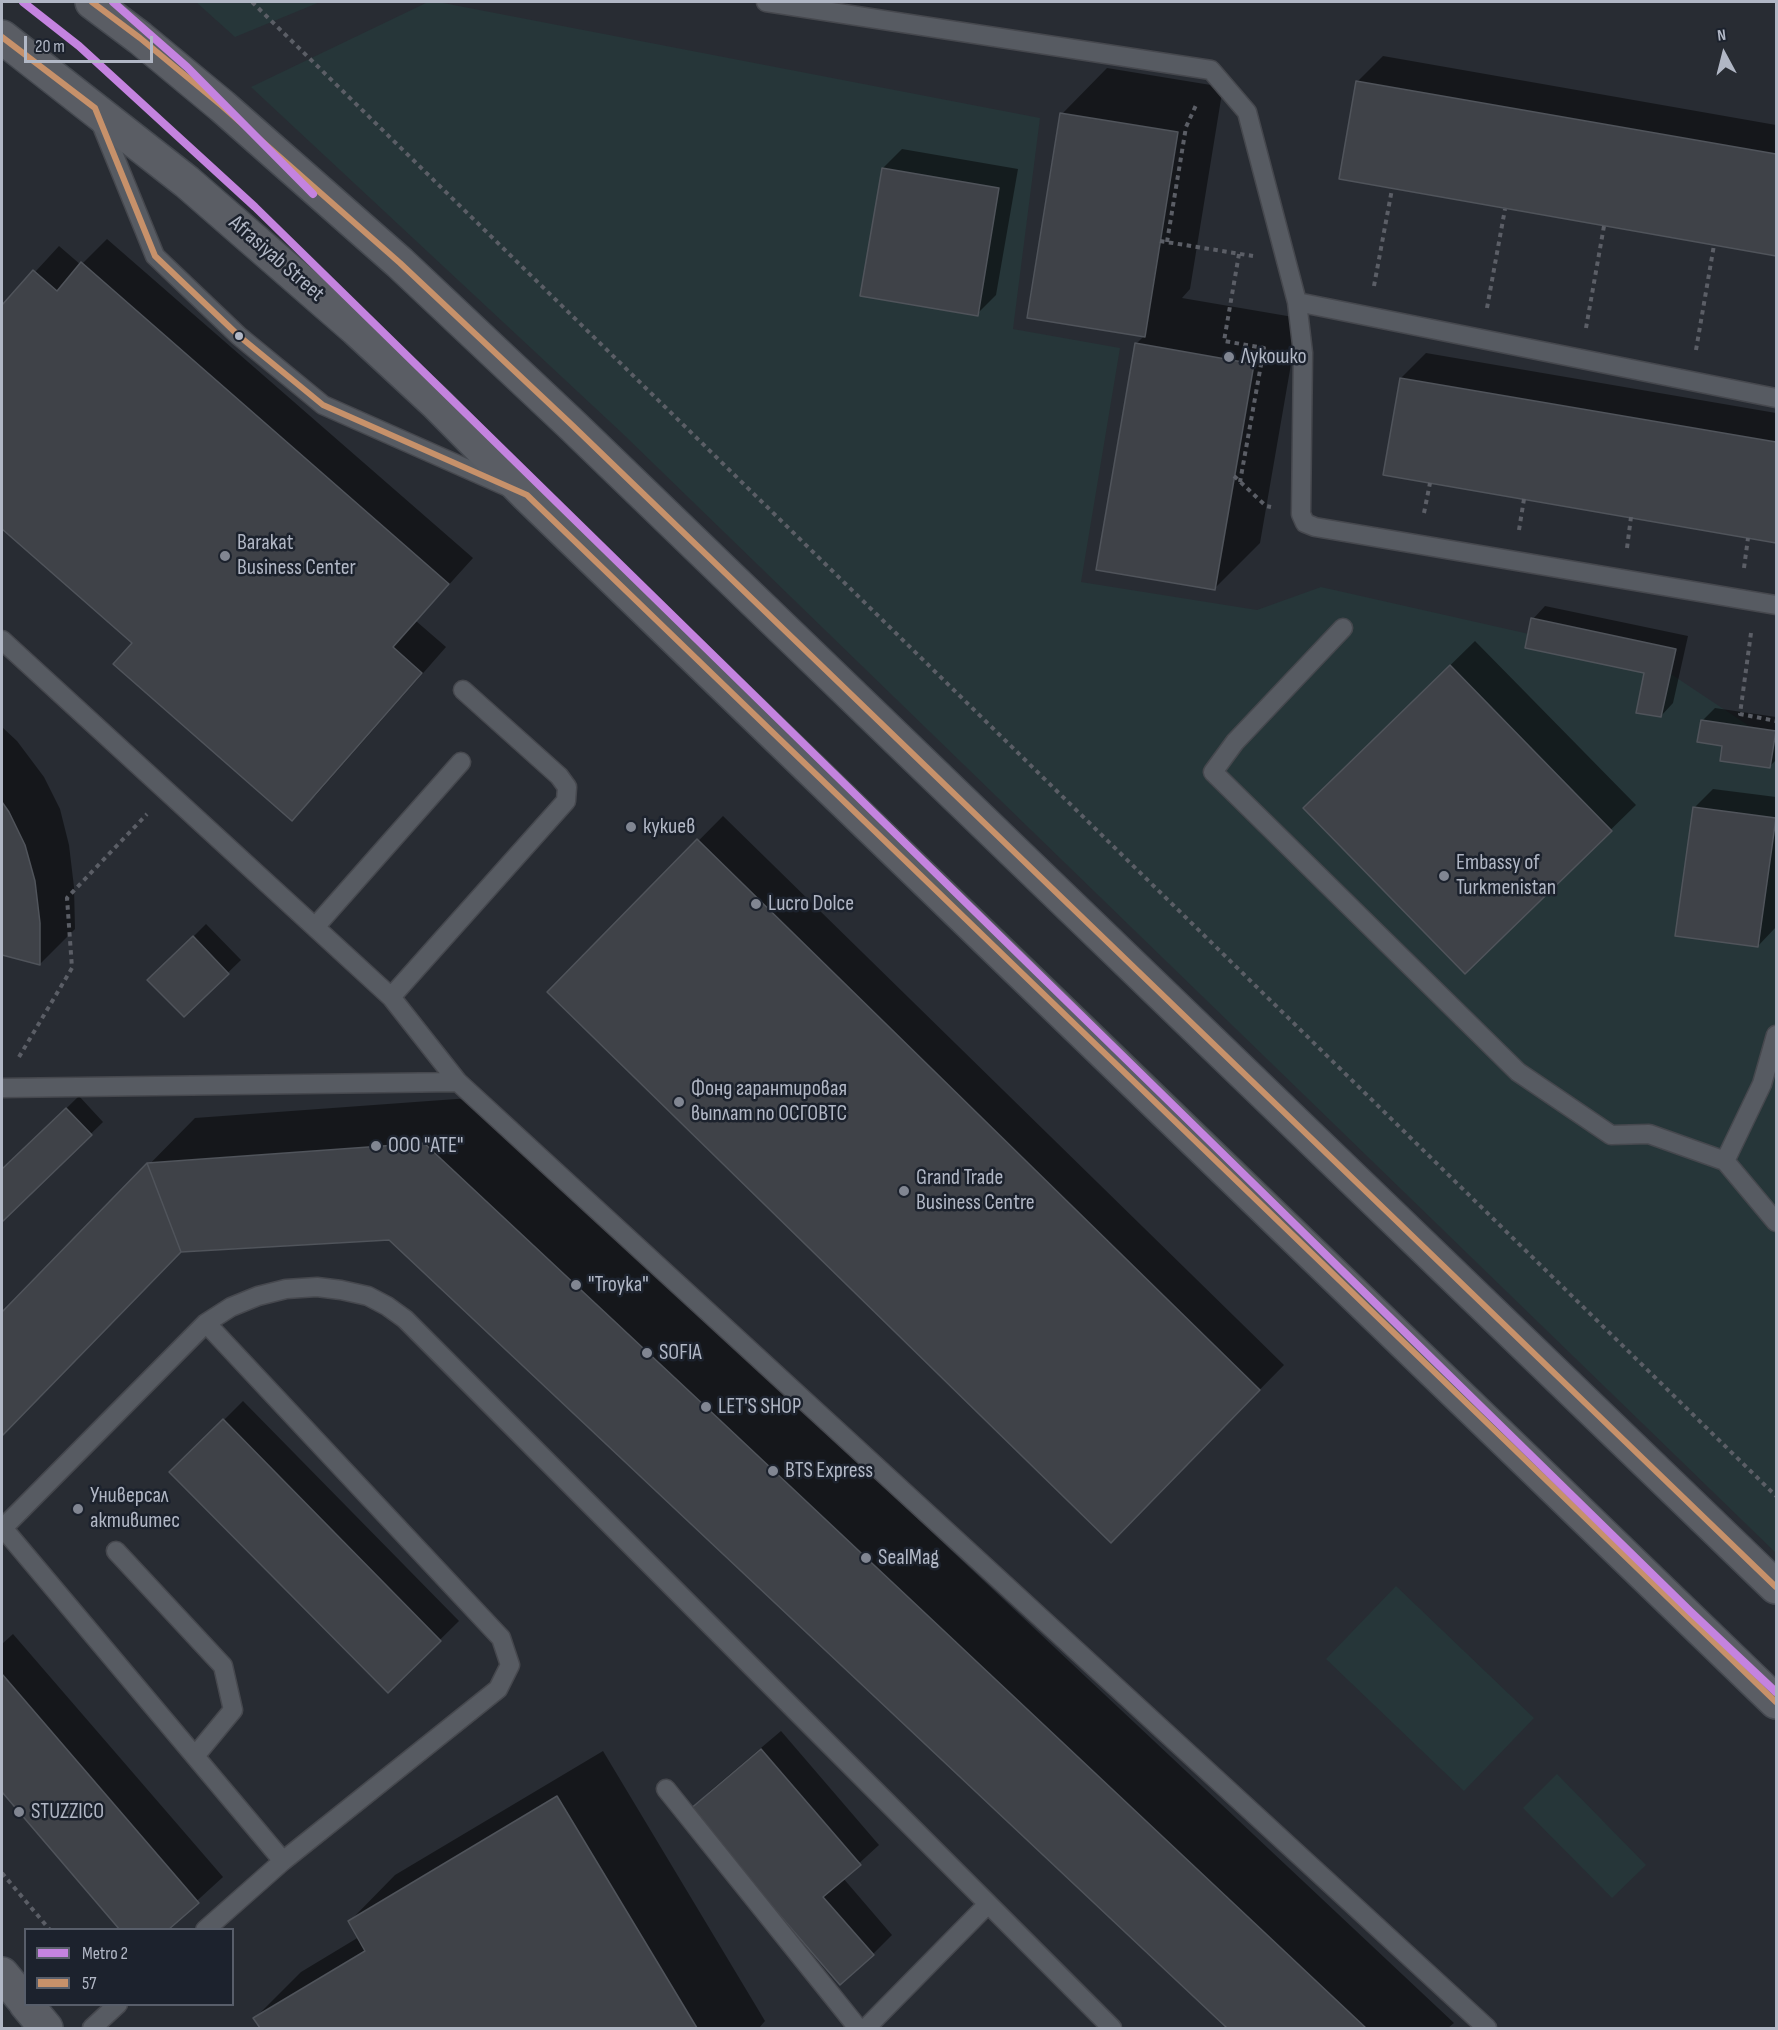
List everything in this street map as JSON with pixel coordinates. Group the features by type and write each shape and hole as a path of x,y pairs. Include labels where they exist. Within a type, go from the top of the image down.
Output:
{"main road":[{"path":"92,2 140,38 222,106 400,263 590,442 1776,1587"},
{"name":"Afrasiyab Street","path":"2,37 187,182 356,329 436,404 527,495 1776,1702"},
{"path":"2,1974 24,2002"},
{"path":"28,2006 46,2028"}],"lane":[{"path":"766,2 1211,70 1247,112 1297,302 1303,353 1301,514 1305,523 1315,527 1776,605"},
{"path":"95,108 155,256 239,336 323,405 527,495"},
{"path":"1297,302 1776,398"},
{"path":"1342,628 1235,742 1213,772 1518,1072 1611,1135 1649,1134 1725,1161 1776,1222"},
{"path":"2,640 391,997 458,1082 1487,2028"},
{"path":"391,997 566,801 567,787 559,777 462,690"},
{"path":"315,927 462,762"},
{"path":"1725,1161 1762,1084 1776,1035"},
{"path":"2,1088 458,1082"},
{"path":"284,1862 2,1528 206,1323 258,1296 286,1289 316,1287 368,1296 387,1306 413,1328 1112,2028"},
{"path":"206,1323 501,1638 510,1665 498,1689 206,1928"},
{"path":"116,1551 223,1666 233,1710 195,1756"},
{"path":"666,1789 858,2028"},
{"path":"866,2028 988,1905"},
{"path":"92,2028 116,2006"}],"path":[{"path":"252,2 1776,1496"},
{"path":"1167,242 1186,128 1211,70"},
{"path":"1368,317 1392,189"},
{"path":"1482,339 1505,208"},
{"path":"1581,358 1604,226"},
{"path":"1160,241 1286,262"},
{"path":"1691,380 1714,245"},
{"path":"1239,254 1224,341 1264,348 1240,482"},
{"path":"1234,476 1266,506 1301,514"},
{"path":"1755,602 1740,714 1776,721"},
{"path":"13,1066 72,968 67,898 168,791"},
{"path":"2,1873 49,1928"}],"shaded area":[{"path":"196,2 320,2 235,37"},
{"path":"428,2 438,2 1040,118 1013,329 1120,348 1081,582 1257,610 1321,587 1653,662 1776,744 1776,1553 622,433 251,87"},
{"path":"1396,1586 1534,1718 1464,1791 1326,1659"},
{"path":"1557,1774 1646,1865 1612,1898 1523,1808"}],"building":[{"path":"1356,81 1776,154 1776,256 1339,179"},
{"path":"1060,113 1178,132 1145,337 1027,318"},
{"path":"882,168 999,188 978,316 860,296"},
{"name":"Barakat Business Center","path":"81,262 449,584 393,647 422,673 292,821 113,664 132,643 2,529 2,305 33,270 57,291"},
{"path":"1135,343 1254,364 1215,590 1096,570"},
{"path":"1400,378 1776,442 1776,543 1383,475"},
{"path":"1531,618 1676,649 1661,717 1636,713 1644,673 1525,648"},
{"path":"1450,665 1612,831 1465,974 1303,808"},
{"path":"1701,720 1776,731 1770,768 1720,761 1722,746 1697,742"},
{"path":"2,802 25,845 35,881 40,923 40,965 2,955"},
{"path":"1693,807 1776,818 1758,947 1675,936"},
{"name":"Grand Trade Business Centre","path":"697,839 1260,1390 1111,1543 547,992"},
{"path":"193,936 229,974 184,1017 147,980"},
{"path":"66,1108 92,1135 2,1222 2,1169"},
{"path":"424,1143 1366,2028 1227,2028 389,1240 181,1252 147,1163"},
{"path":"147,1163 181,1252 2,1436 2,1312"},
{"path":"223,1419 441,1641 388,1693 169,1472"},
{"path":"2,1674 199,1903 170,1928 118,1928 2,1792"},
{"path":"761,1749 861,1865 823,1897 874,1955 840,1985 689,1810"},
{"path":"557,1796 697,2028 260,2028 253,2018 365,1951 348,1921"}],"metro line":[{"name":"2","path":"23,2 79,46 255,207 1691,1612 1776,1692"},
{"name":"2","path":"113,2 187,67 313,194"}],"transit line":[{"name":"57","path":"92,2 140,38 222,106 400,263 573,426 1776,1587"},
{"name":"57","path":"2,37 95,108 155,256 239,336 323,405 527,495 1776,1702"}],"place":[{"name":"Лукошко","path":"1229,357"},
{"name":"Barakat Business Center","path":"225,556"},
{"name":"кукиев","path":"631,827"},
{"name":"Embassy of Turkmenistan","path":"1444,876"},
{"name":"Lucro Dolce","path":"756,904"},
{"name":"Фонд гарантировая выплат по ОСГОВТС","path":"679,1102"},
{"name":"OOO \"ATE\"","path":"376,1146"},
{"name":"Grand Trade Business Centre","path":"904,1191"},
{"name":"\"Troyka\"","path":"576,1285"},
{"name":"SOFIA","path":"647,1353"},
{"name":"LET'S SHOP","path":"706,1407"},
{"name":"BTS Express","path":"773,1471"},
{"name":"Универсал активитес","path":"78,1509"},
{"name":"SealMag","path":"866,1558"},
{"name":"STUZZICO","path":"19,1812"}]}
